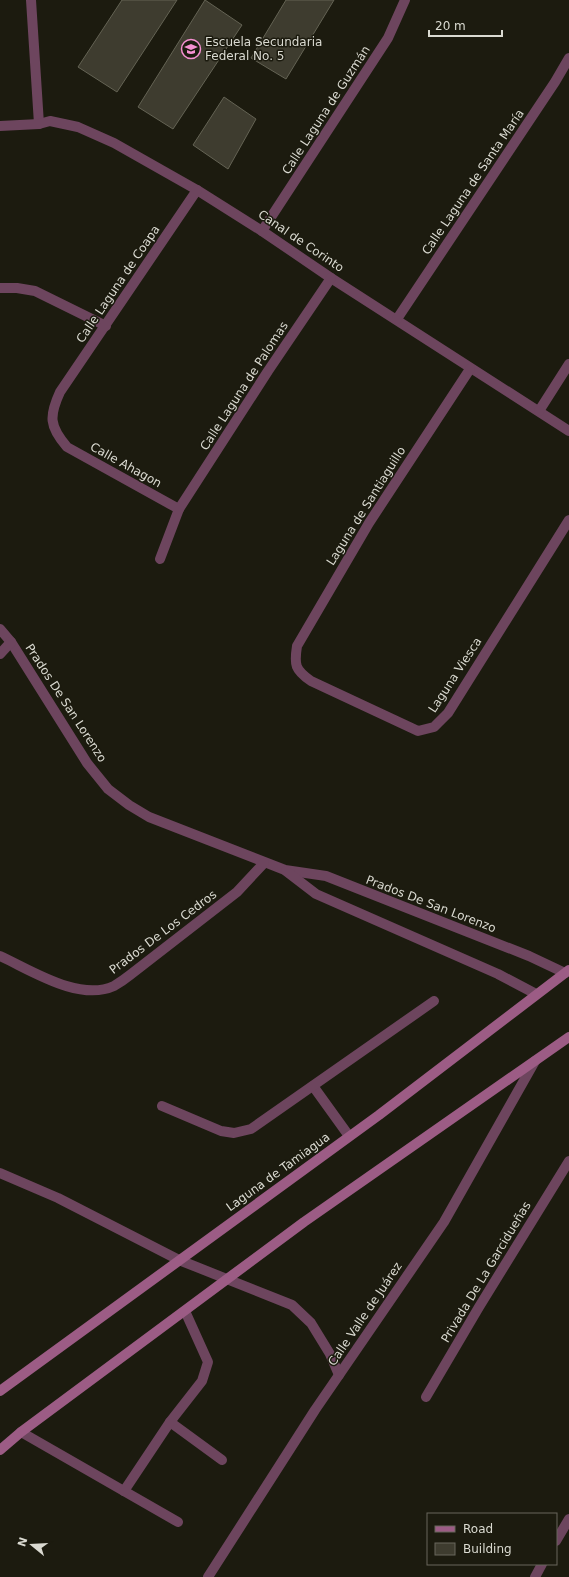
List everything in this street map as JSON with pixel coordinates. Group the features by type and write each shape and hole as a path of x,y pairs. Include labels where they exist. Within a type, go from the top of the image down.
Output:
{"main road":[{"name":"Laguna de Tamiagua","path":"0,1391 349,1136 567,971"},
{"path":"0,1450 21,1432 304,1222 569,1037"}],"street":[{"path":"31,0 39,124"},
{"name":"Calle Laguna de Guzmán","path":"262,231 388,38 406,0"},
{"name":"Calle Laguna de Santa María","path":"397,319 555,82 569,58"},
{"name":"Canal de Corinto","path":"0,126 39,124 50,121 78,127 114,143 197,190 262,231 331,278 397,319 470,369 569,431"},
{"name":"Calle Laguna de Coapa","path":"60,392 197,190"},
{"name":"Calle Laguna de Palomas","path":"179,509 268,371 331,278"},
{"path":"0,288 17,288 35,291 106,326"},
{"path":"539,411 569,364"},
{"name":"Laguna de Santiaguillo","path":"294,662 297,646 369,523 470,369"},
{"name":"Calle Ahagon","path":"60,392 53,407 53,428 67,447 179,509"},
{"path":"160,559 179,509"},
{"name":"Laguna Viesca","path":"294,662 300,674 311,681 418,731 434,727 448,713 569,520"},
{"name":"Prados De San Lorenzo","path":"0,629 11,642 87,763 108,789 128,805 148,817 264,863 285,870 326,876 567,971"},
{"path":"0,654 11,642"},
{"name":"Prados De Los Cedros","path":"0,956 70,988 99,990 114,986 130,976 237,892 264,863"},
{"name":"Prados De San Lorenzo","path":"285,870 316,894 498,974 536,994"},
{"path":"162,1106 221,1131 234,1133 251,1129 434,1001"},
{"name":"Calle Valle de Juárez","path":"208,1577 315,1410 444,1222 535,1061"},
{"path":"313,1086 349,1136"},
{"name":"Privada De La Garcidueñas","path":"426,1397 479,1307 569,1161"},
{"path":"0,1173 58,1198 179,1260 228,1278 292,1305 311,1323 330,1354 340,1375"},
{"path":"124,1491 170,1422 202,1381 208,1362 185,1311"},
{"path":"170,1422 222,1460"},
{"path":"21,1432 178,1522"},
{"path":"557,1539 569,1518"},
{"path":"535,1577 541,1565"}],"building":[{"path":"122,0 177,0 117,92 78,67"},
{"path":"205,0 242,25 173,129 138,107"},
{"path":"286,0 334,0 286,79 251,58"},
{"path":"224,97 256,119 228,169 193,145"}],"place":[{"name":"Escuela Secundaria Federal No. 5","path":"191,49"}]}
